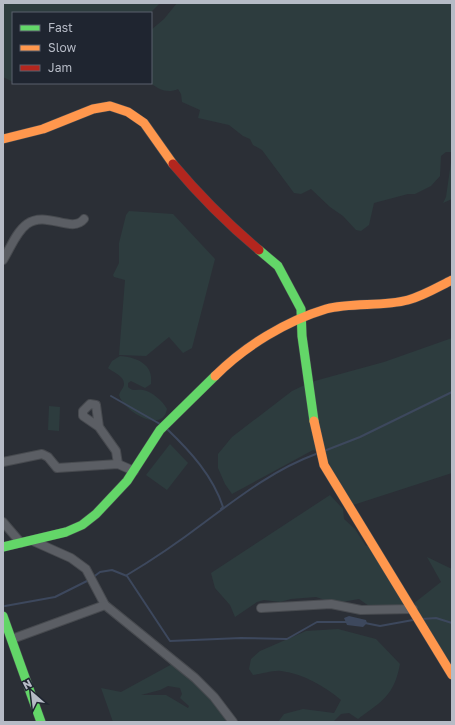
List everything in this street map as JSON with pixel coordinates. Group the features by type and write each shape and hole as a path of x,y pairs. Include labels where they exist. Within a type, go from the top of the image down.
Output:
{"street":[{"path":"3,139 43,130 93,109 110,106 128,112 144,124 169,159 193,187 242,236 278,266 301,309 302,336 316,436 324,465 452,675"},
{"path":"3,260 20,230 33,220 54,220 73,226 80,224 84,219"},
{"path":"3,547 66,532 82,525 110,501 134,471 160,430 232,358 288,324 326,309 407,300 431,291 452,280"},
{"path":"99,427 116,451 118,464"},
{"path":"3,462 42,454 48,457 57,468 118,464 134,471"},
{"path":"3,522 21,543"},
{"path":"33,541 71,558 86,569 92,577 105,605 195,678 214,697 233,722"},
{"path":"260,608 331,604 362,610 413,609"},
{"path":"12,639 105,605"},
{"path":"3,616 41,722"}],"shaded area":[{"path":"3,3 160,3 151,12 12,12 12,82 3,77"},
{"path":"177,3 452,3 452,152 446,152 441,156 440,176 431,186 415,194 408,194 374,203 369,225 361,231 356,230 343,216 330,207 311,189 301,194 294,193 262,150 253,145 250,139 243,136 229,125 198,118 200,110 182,102 181,94 178,89 167,91 152,84 152,29 164,19"},
{"path":"452,155 452,199 443,203 446,197"},
{"path":"129,211 173,214 215,259 192,348 183,353 169,337 146,356 119,355 125,280 114,277 113,275 119,263 119,243 126,215"},
{"path":"452,338 452,473 350,506 325,455 313,450 232,494 225,484 218,468 218,454 232,437 292,391 311,382 384,362"},
{"path":"120,356 138,360 150,371 151,384 145,388 131,381 128,383 128,387 133,390 150,392 163,403 167,409 164,416 159,420 143,418 122,402 119,395 124,385 123,379 108,368 112,361"},
{"path":"49,406 60,407 59,431 48,430"},
{"path":"170,444 188,463 167,490 146,475"},
{"path":"330,495 343,509 344,519 355,529 366,546 368,545 405,607 369,606 359,599 342,602 328,601 316,597 291,599 280,602 264,600 257,602 235,617 230,605 215,588 211,573"},
{"path":"427,557 452,569 452,667 413,604 441,582"},
{"path":"338,629 376,639 400,664 394,684 390,691 386,697 358,719 349,713 341,714 333,722 278,722 284,714 303,709 334,713 341,700 321,685 298,675 278,671 253,675 249,669 251,659 260,651 306,631"},
{"path":"174,663 207,693 229,722 113,722 101,688 121,692","holes":["168,686 180,688 182,694 180,698 189,706 188,708 166,695 141,695 160,690"]}],"water":[{"path":"349,616 366,620 367,623 363,627 347,625 344,618"}],"waterway":[{"path":"324,451 360,437 452,392"},
{"path":"111,396 160,424"},
{"path":"167,429 184,446 207,474 219,496 223,507 221,509"},
{"path":"127,575 147,563 272,475 316,454"},
{"path":"92,578 100,572 112,570 127,576 170,641 241,638 287,639 317,622 347,622"},
{"path":"5,606 55,597 89,580"},
{"path":"422,619 436,618 452,623"},
{"path":"365,623 380,626 413,620"}],"traffic: fast":[{"path":"259,250 278,266 301,309 302,336 314,421"},
{"path":"3,547 66,532 82,525 96,514 127,481 160,430 215,376"},
{"path":"3,616 41,722"}],"traffic: slow":[{"path":"3,139 43,129 93,109 110,106 128,112 144,123 173,164"},
{"path":"215,376 253,345 296,320 336,307 408,300 425,294 452,280"},
{"path":"314,421 324,465 452,675"}],"traffic: jam":[{"path":"173,164 214,209 259,250"}]}
